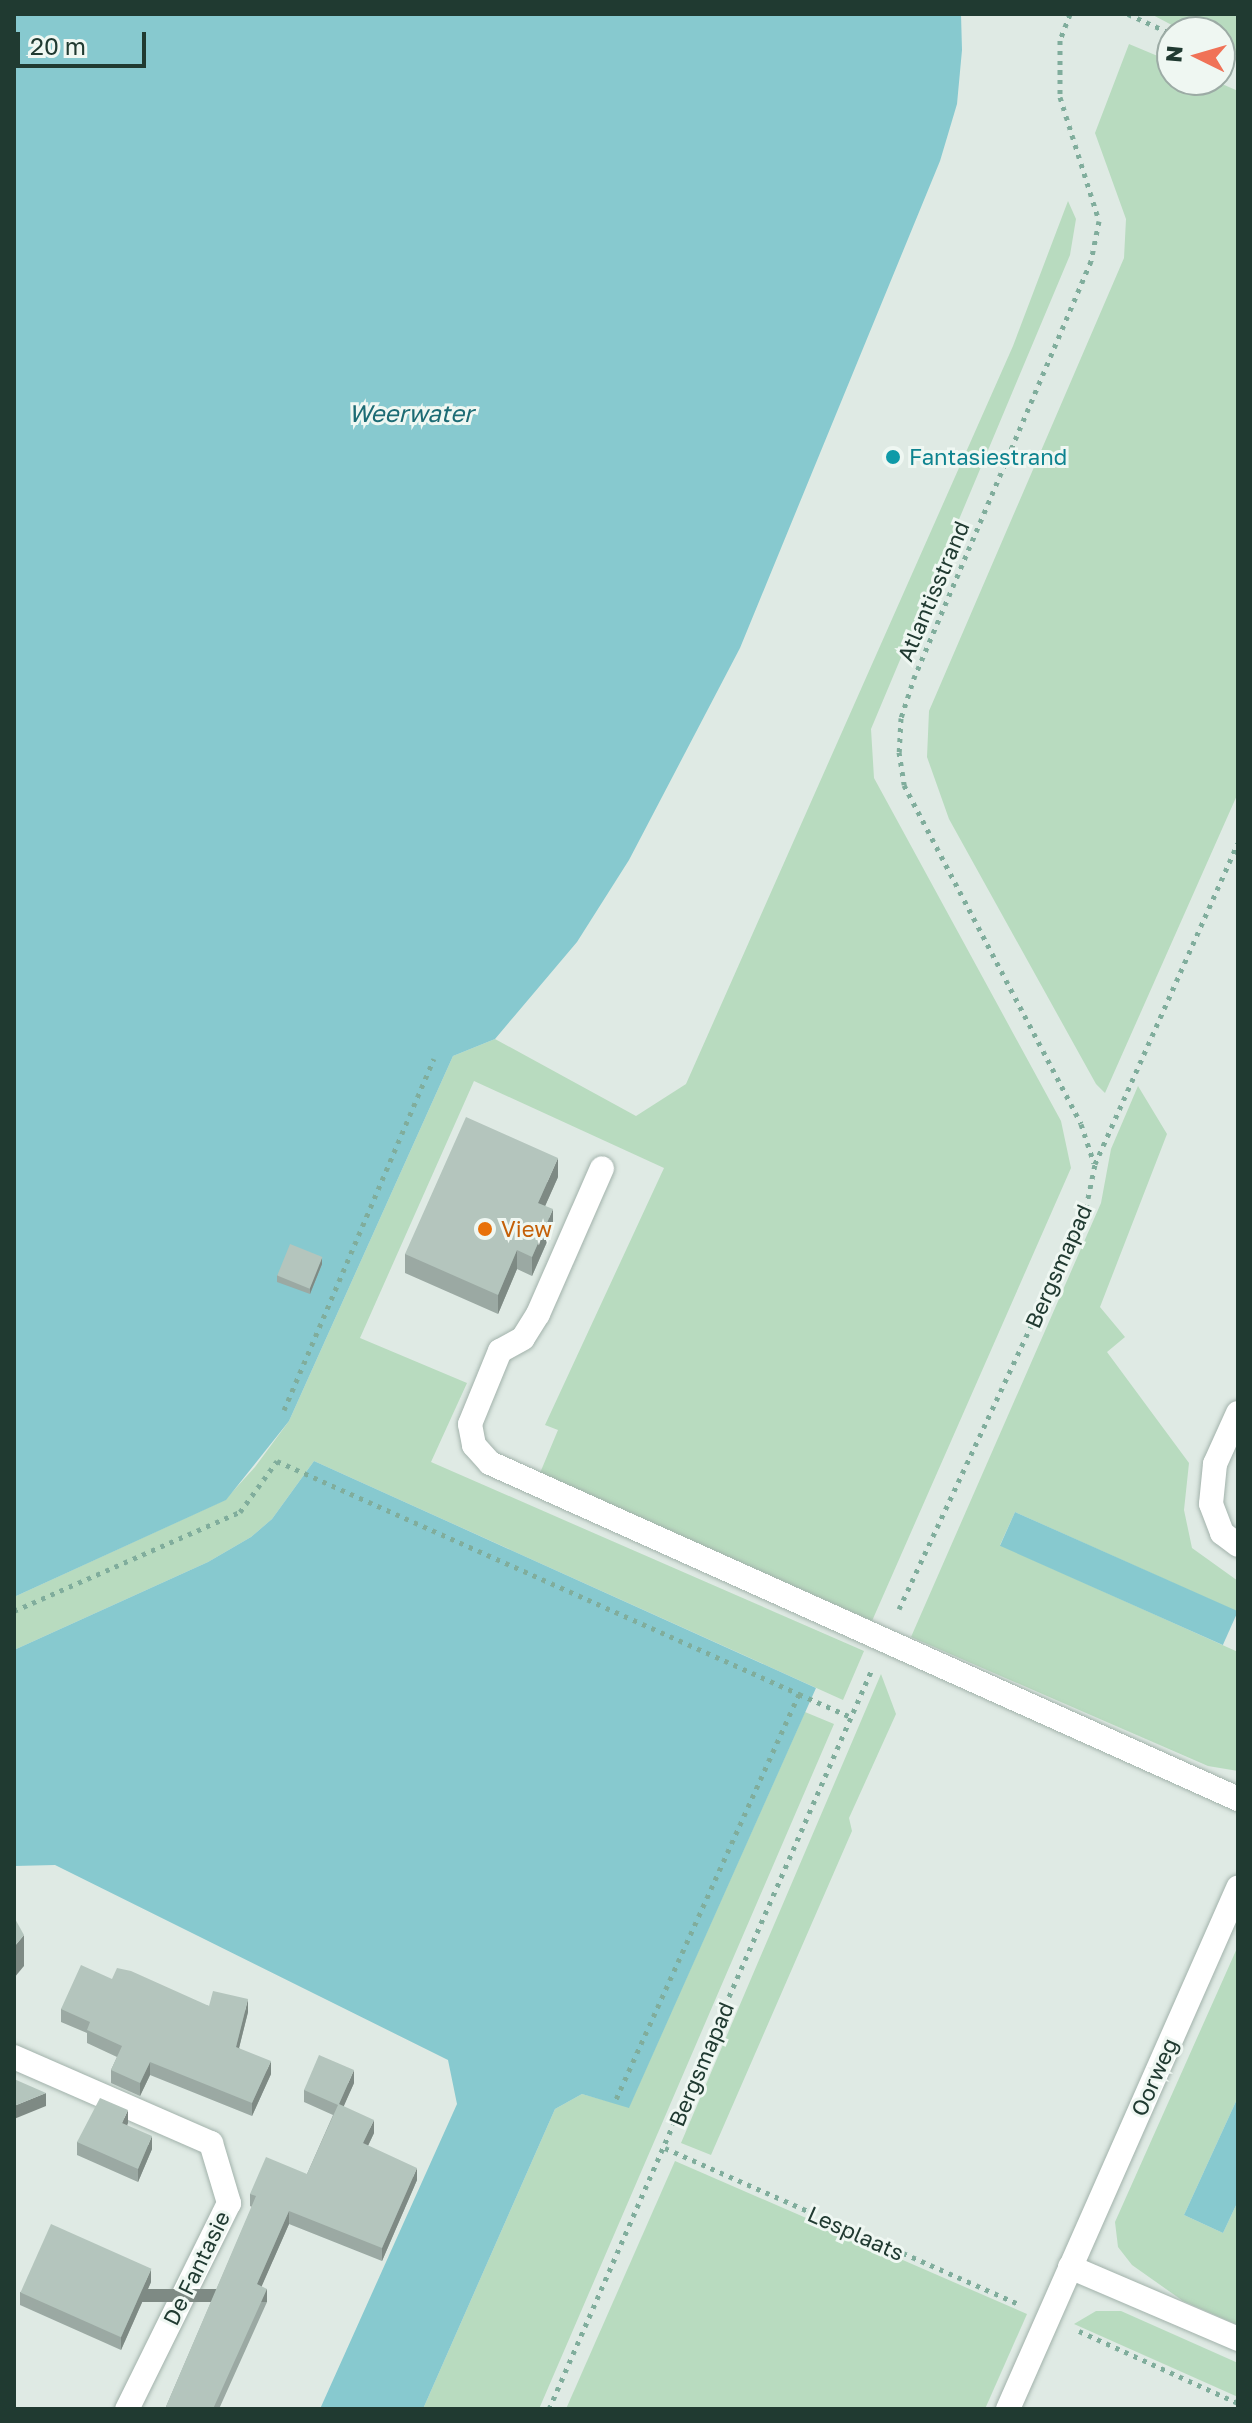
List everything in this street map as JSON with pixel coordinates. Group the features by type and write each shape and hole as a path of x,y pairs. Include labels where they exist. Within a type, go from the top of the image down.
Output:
{"street":[{"path":"602,1168 538,1314 523,1338 500,1351 470,1424 474,1445 490,1463 1238,1799"},
{"path":"1238,1413 1215,1464 1211,1504 1222,1533 1238,1545"},
{"name":"Oorweg","path":"1008,2409 1238,1888"},
{"name":"De Fantasie","path":"14,2057 211,2143 229,2203 127,2409"},
{"path":"1070,2267 1238,2339"}],"path":[{"name":"Atlantisstrand","path":"1070,14 1060,40 1060,97 1099,221 1091,261 915,675 901,718 899,752 904,785 1081,1124 1095,1164"},
{"path":"1128,14 1156,27"},
{"name":"Bergsmapad","path":"549,2409 884,1641 1086,1208 1095,1164 1238,843"},
{"path":"284,1410 434,1059"},
{"path":"14,1611 240,1512 277,1461 851,1717"},
{"path":"614,2103 799,1694"},
{"name":"Lesplaats","path":"665,2148 1238,2403"}],"green space":[{"path":"1151,14 1238,14 1238,56 1236,16 1156,17"},
{"path":"1129,44 1156,55 1156,96 1236,96 1238,91 1238,793 1105,1093 1096,1084 949,819 927,757 929,711 1124,258 1126,219 1095,133"},
{"path":"1068,201 1076,219 1070,255 871,729 874,778 1061,1121 1071,1168 872,1621 540,1473 558,1430 545,1425 664,1168 474,1081 360,1338 467,1383 431,1462 864,1651 843,1700 314,1461 272,1519 251,1537 208,1562 14,1650 14,1597 225,1500 255,1467 289,1421 453,1056 495,1039 636,1116 686,1084 1013,346"},
{"path":"1138,1086 1167,1134 1100,1307 1125,1337 1107,1352 1189,1463 1184,1510 1192,1548 1238,1581 1238,1612 1015,1512 1000,1545 1238,1652 1238,1771 1208,1766 911,1637 1101,1203 1111,1149"},
{"path":"881,1674 896,1714 849,1818 852,1831 711,2155 681,2143"},
{"path":"805,1712 834,1724 539,2409 423,2409 555,2109 582,2094 629,2107"},
{"path":"1238,1946 1238,2097 1184,2215 1223,2233 1238,2201 1238,2325 1183,2301 1132,2265 1118,2247 1115,2222"},
{"path":"675,2161 1027,2314 985,2409 566,2409"},
{"path":"1096,2311 1121,2311 1238,2363 1238,2397 1074,2324"}],"water":[{"name":"Weerwater","path":"14,14 961,14 962,50 957,104 940,161 740,648 629,860 577,942 495,1039 453,1056 289,1421 226,1500 14,1597"},
{"path":"314,1461 816,1688 629,2108 582,2094 555,2109 423,2409 320,2409 457,2104 448,2060 55,1865 14,1866 14,1650 208,1562 251,1537 272,1519"},
{"path":"1015,1512 1238,1611 1223,1645 1000,1546"},
{"path":"1238,2097 1238,2201 1223,2233 1184,2215"}],"building":[{"path":"466,1117 558,1158 538,1203 553,1209 532,1257 517,1250 498,1295 405,1254"},
{"path":"290,1244 322,1257 310,1289 277,1276"},
{"path":"14,1917 24,1935 14,1947"},
{"path":"81,1965 112,1979 117,1968 131,1971 209,2006 213,1991 248,1999 236,2047 271,2061 252,2103 150,2062 140,2083 111,2070 122,2046 87,2030 90,2022 61,2009"},
{"path":"319,2055 354,2070 339,2104 374,2120 363,2143 417,2168 382,2248 289,2211 257,2284 267,2289 213,2409 165,2409 256,2196 250,2194 266,2157 307,2174 338,2105 304,2090"},
{"path":"14,2079 46,2093 14,2106"},
{"path":"100,2098 128,2110 122,2123 152,2136 138,2169 77,2142"},
{"path":"51,2224 151,2269 121,2337 20,2293"}],"place":[{"name":"Fantasiestrand","path":"893,457"},
{"name":"View","path":"485,1229"}]}
